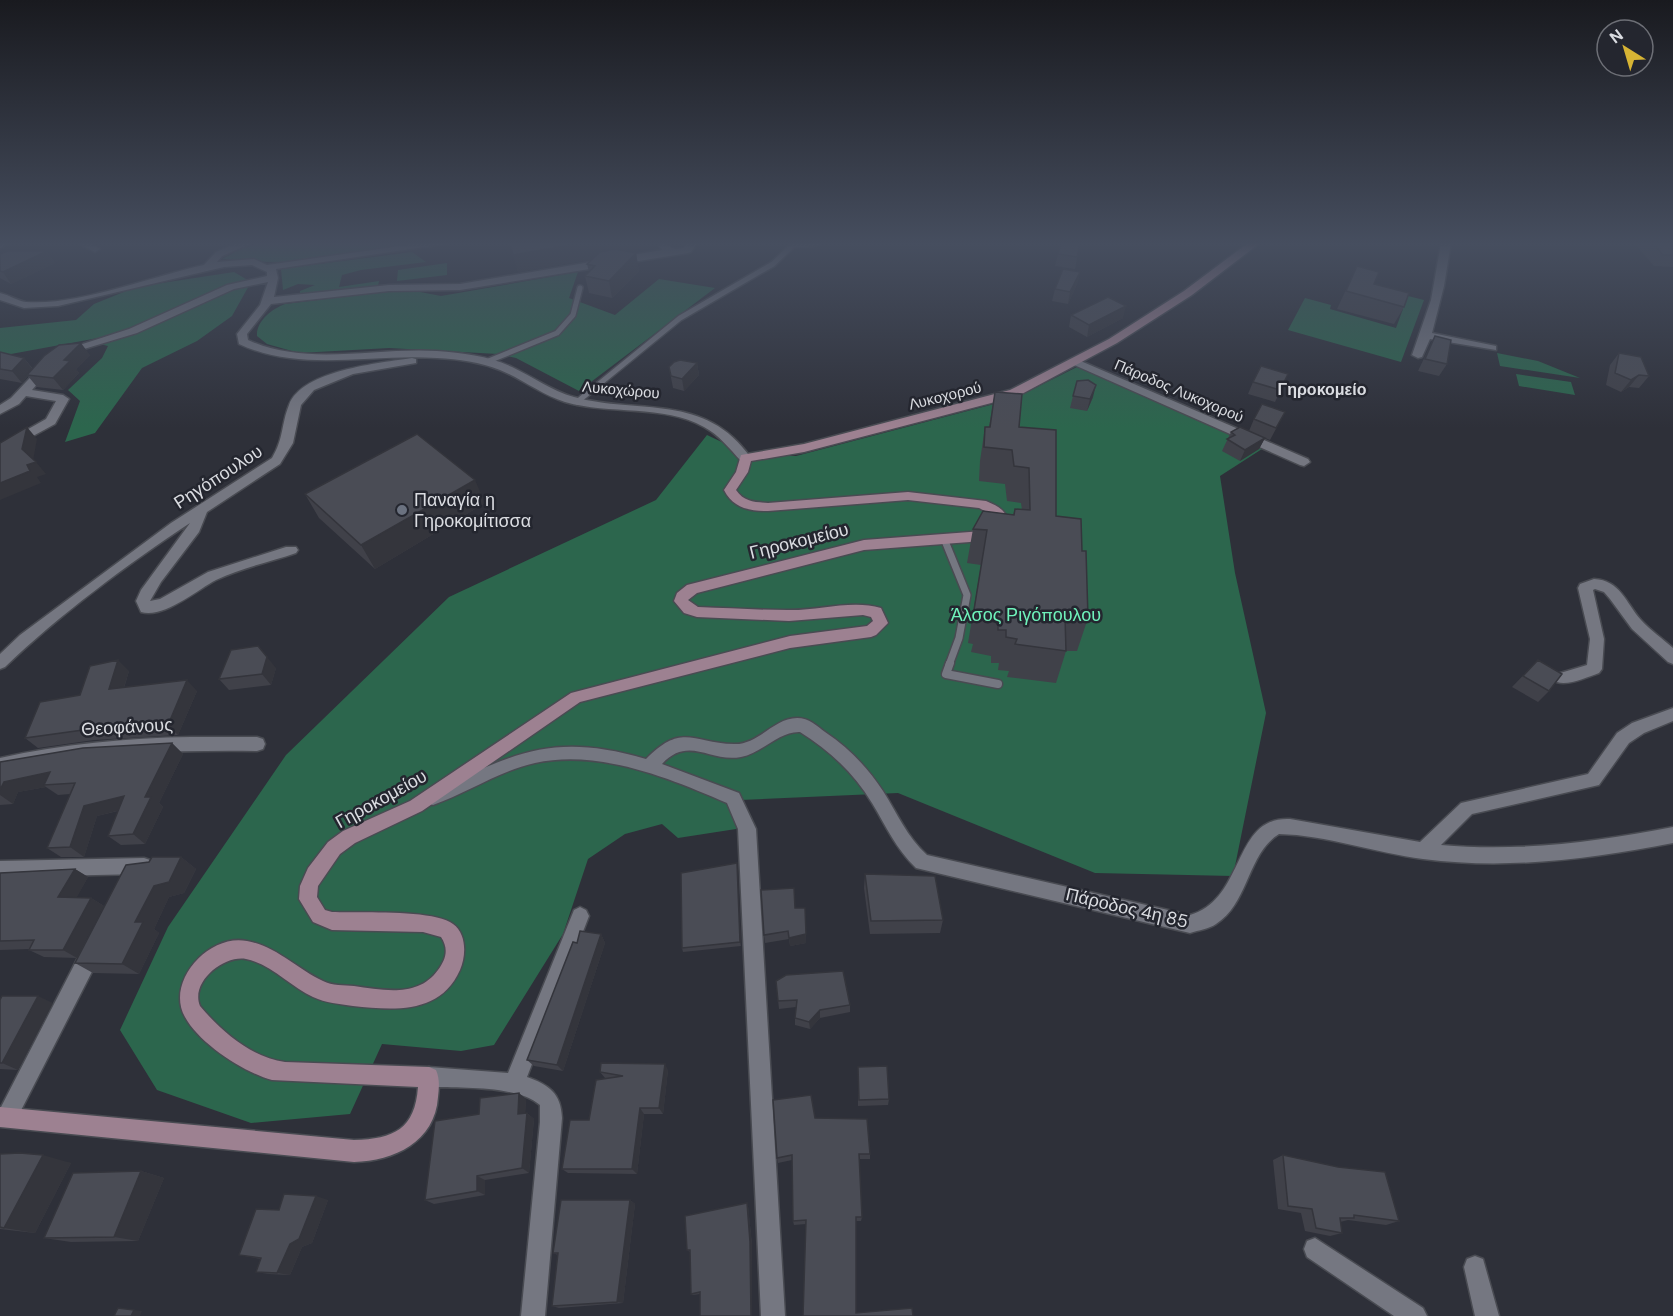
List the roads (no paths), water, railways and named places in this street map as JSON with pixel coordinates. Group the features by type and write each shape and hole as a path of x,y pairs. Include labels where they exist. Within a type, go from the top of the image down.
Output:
{"street":[{"path":"0,410 25,392 48,364 63,352 133,331 192,304"},
{"path":"265,304 242,334 243,342 251,346 294,355 404,352 451,357"},
{"name":"Λυκοχορού","path":"745,458 804,448 996,399 1031,385 1076,362 1170,304"},
{"path":"1418,355 1436,304"},
{"path":"1426,335 1492,348"},
{"name":"Λυκοχώρου","path":"451,357 486,362 577,402 661,409 686,414 724,433 745,458"},
{"name":"Ρηγόπουλου","path":"0,663 25,639 87,591 278,458 287,443 295,404 317,384 361,368 451,357"},
{"name":"Πάροδος Λυκοχορού","path":"1076,362 1304,462"},
{"path":"0,450 51,421 63,399 25,392"},
{"name":"Γηροκομείου","path":"429,1077 267,1069 253,1063 195,1016 189,1004 190,987 207,963 225,952 239,948 255,953 321,991 400,1002 424,995 433,989 451,969 456,957 456,944 447,930 423,923 332,921 319,916 308,899 314,874 334,848 349,837 416,806 566,703 582,695 790,642 871,631 881,623 876,612 862,610 789,616 697,612 688,609 681,601 682,597 692,589 864,545 881,542 945,541 990,534 1000,529 1000,517 993,508 981,504 908,496 768,507 746,505 737,501 730,490 742,472 745,458"},
{"path":"201,510 197,525 149,586 143,601 146,608 164,604 213,576 291,550"},
{"path":"1562,678 1594,669 1597,639 1585,588 1590,585 1601,585 1612,591 1635,623 1673,658"},
{"path":"1423,851 1467,808 1593,780 1623,738 1673,714"},
{"name":"Πάροδος 4η 85","path":"649,767 671,745 683,742 736,752 746,750 790,726 801,724 842,751 882,806 895,833 922,862 1190,924 1203,922 1216,915 1235,890 1262,836 1276,827 1290,826 1423,851 1478,857 1599,849 1673,835"},
{"name":"Θεοφάνους","path":"0,765 44,754 105,746 257,744"},
{"path":"416,806 537,755 594,755 649,767 690,779 733,798 747,829 773,1316"},
{"path":"0,869 158,865"},
{"path":"125,887 136,866"},
{"path":"514,1084 580,916"},
{"path":"104,929 3,1117 372,1152 405,1137 420,1121 426,1112 429,1077 460,1077 514,1084 543,1094 548,1100 551,1117 533,1316"},
{"path":"1315,1249 1415,1316"},
{"path":"1475,1267 1487,1316"}],"lane":[{"path":"486,362 557,333 573,315 576,304"},
{"path":"577,402 680,318 704,304"},
{"path":"945,541 967,595 959,638 946,674 998,684"}],"place":[{"name":"Παναγία η Γηροκομίτισσα","path":"402,510"}],"district":[{"name":"Γηροκομείο","path":"1322,389"}],"park label":[{"name":"Άλσος Ριγόπουλου","path":"1026,615"}]}
